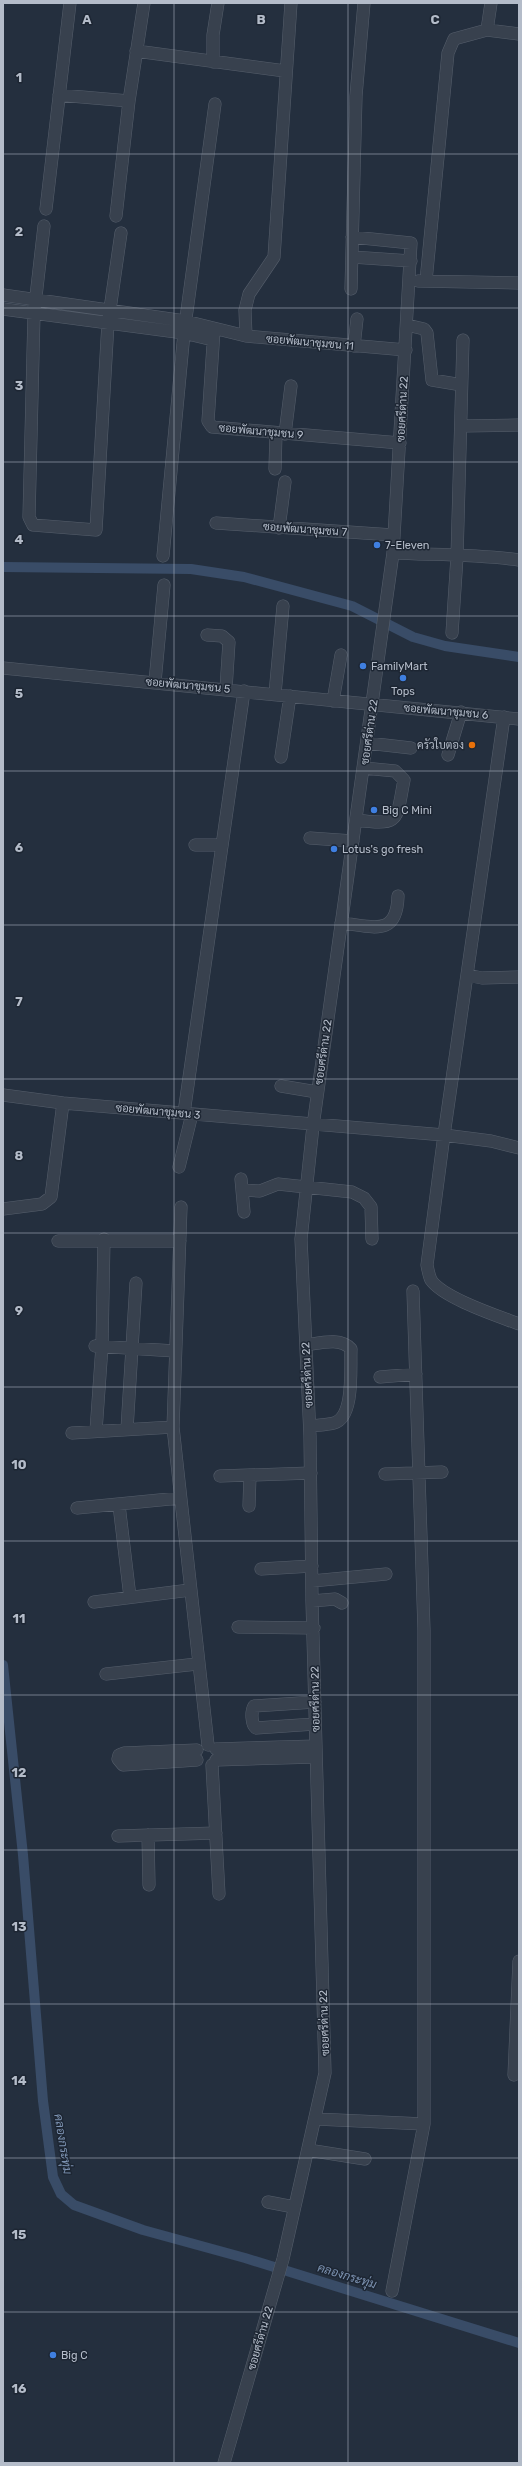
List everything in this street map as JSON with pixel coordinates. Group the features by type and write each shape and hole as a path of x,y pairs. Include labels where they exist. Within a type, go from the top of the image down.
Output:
{"street":[{"path":"46,209 70,3"},
{"path":"116,216 129,101 144,3"},
{"path":"213,62 214,34 218,3"},
{"path":"246,336 245,310 249,294 274,257 285,71 291,3"},
{"path":"351,289 356,96 364,3"},
{"path":"487,30 491,3"},
{"path":"426,281 448,53 454,39 487,30 519,34"},
{"path":"136,51 285,71"},
{"path":"59,95 129,101"},
{"path":"163,556 184,327 215,104"},
{"path":"44,226 34,314 29,517 33,525 96,530 108,323 121,233"},
{"name":"ซอยศรีด่าน 22","path":"224,2463 283,2259 325,2073 315,1724 314,1628 312,1601 310,1426 301,1239 313,1126 393,553 411,261 410,242 352,237"},
{"path":"352,257 411,261"},
{"path":"409,280 519,283"},
{"path":"3,295 35,301 110,310 184,327"},
{"path":"3,309 108,323 184,327"},
{"path":"354,346 356,319"},
{"path":"407,325 424,329 427,333 432,380 456,384"},
{"name":"ซอยพัฒนาชุมชน 11","path":"184,327 214,335 246,336 406,350"},
{"name":"ซอยพัฒนาชุมชน 9","path":"214,335 209,425 212,427 400,443"},
{"path":"452,633 457,556 462,426 463,340"},
{"path":"275,469 291,386"},
{"path":"462,426 519,425"},
{"path":"279,528 284,482"},
{"name":"ซอยพัฒนาชุมชน 7","path":"216,524 394,535"},
{"path":"393,553 457,556 474,555 519,560"},
{"path":"155,682 164,585"},
{"path":"275,694 283,606"},
{"path":"208,635 222,636 229,642 226,689"},
{"path":"333,701 341,655"},
{"name":"ซอยพัฒนาชุมชน 5","path":"3,668 226,689 372,705"},
{"path":"179,1167 188,1113 222,845 244,691"},
{"path":"281,757 290,696"},
{"name":"ซอยพัฒนาชุมชน 6","path":"372,705 461,712 519,719"},
{"path":"448,755 461,712"},
{"path":"504,717 444,1135 427,1265 431,1280 440,1289 470,1305 519,1324"},
{"path":"367,743 411,748"},
{"path":"356,820 383,824 391,822 397,814 404,780 394,771 364,768"},
{"path":"310,838 353,841"},
{"path":"195,844 222,845"},
{"path":"342,923 378,926 387,925 393,920 398,909 398,896"},
{"path":"467,975 482,978 519,977"},
{"path":"281,1086 318,1092"},
{"name":"ซอยพัฒนาชุมชน 3","path":"3,1095 63,1103 188,1113 313,1126 444,1135 491,1141 519,1148"},
{"path":"3,1208 42,1204 51,1197 63,1103"},
{"path":"244,1212 242,1184 260,1191 278,1184 352,1192 364,1198 371,1207 372,1239"},
{"path":"181,1207 173,1427 216,1833 219,1894"},
{"path":"58,1241 104,1239 180,1241"},
{"path":"96,1431 98,1346 104,1239"},
{"path":"127,1430 136,1284"},
{"path":"392,2291 424,2124 424,1630 413,1291"},
{"path":"306,1345 340,1342 347,1344 351,1349 349,1407 343,1417 336,1423 310,1426"},
{"path":"98,1346 175,1351"},
{"path":"380,1377 416,1374"},
{"path":"72,1432 173,1427"},
{"path":"220,1476 311,1472"},
{"path":"385,1474 442,1472"},
{"path":"249,1506 250,1475"},
{"path":"77,1508 180,1498"},
{"path":"119,1505 130,1597"},
{"path":"262,1569 312,1566"},
{"path":"312,1581 386,1574"},
{"path":"94,1602 190,1590"},
{"path":"312,1601 335,1599 342,1603"},
{"path":"238,1627 314,1628"},
{"path":"106,1674 198,1664"},
{"path":"315,1702 254,1706 252,1709 253,1724 256,1728 315,1724"},
{"path":"208,1755 123,1765 118,1759 119,1755 124,1753 208,1755 316,1752"},
{"path":"118,1836 216,1833"},
{"path":"148,1835 149,1885"},
{"path":"514,2075 519,1961"},
{"path":"316,2118 424,2124"},
{"path":"308,2150 365,2158"},
{"path":"268,2202 294,2207"}],"waterway":[{"path":"3,567 191,569 244,577 352,606 413,637 445,646 519,657"},
{"name":"คลองกระทุ่ม","path":"3,1665 23,1855 43,2101 53,2177 61,2194 74,2205 143,2230 245,2258 519,2343"}],"place":[{"name":"7-Eleven","path":"377,545"},
{"name":"FamilyMart","path":"363,666"},
{"name":"Tops","path":"403,678"},
{"name":"ครัวใบตอง","path":"472,745"},
{"name":"Big C Mini","path":"374,810"},
{"name":"Lotus's go fresh","path":"334,849"},
{"name":"Big C","path":"53,2355"}]}
